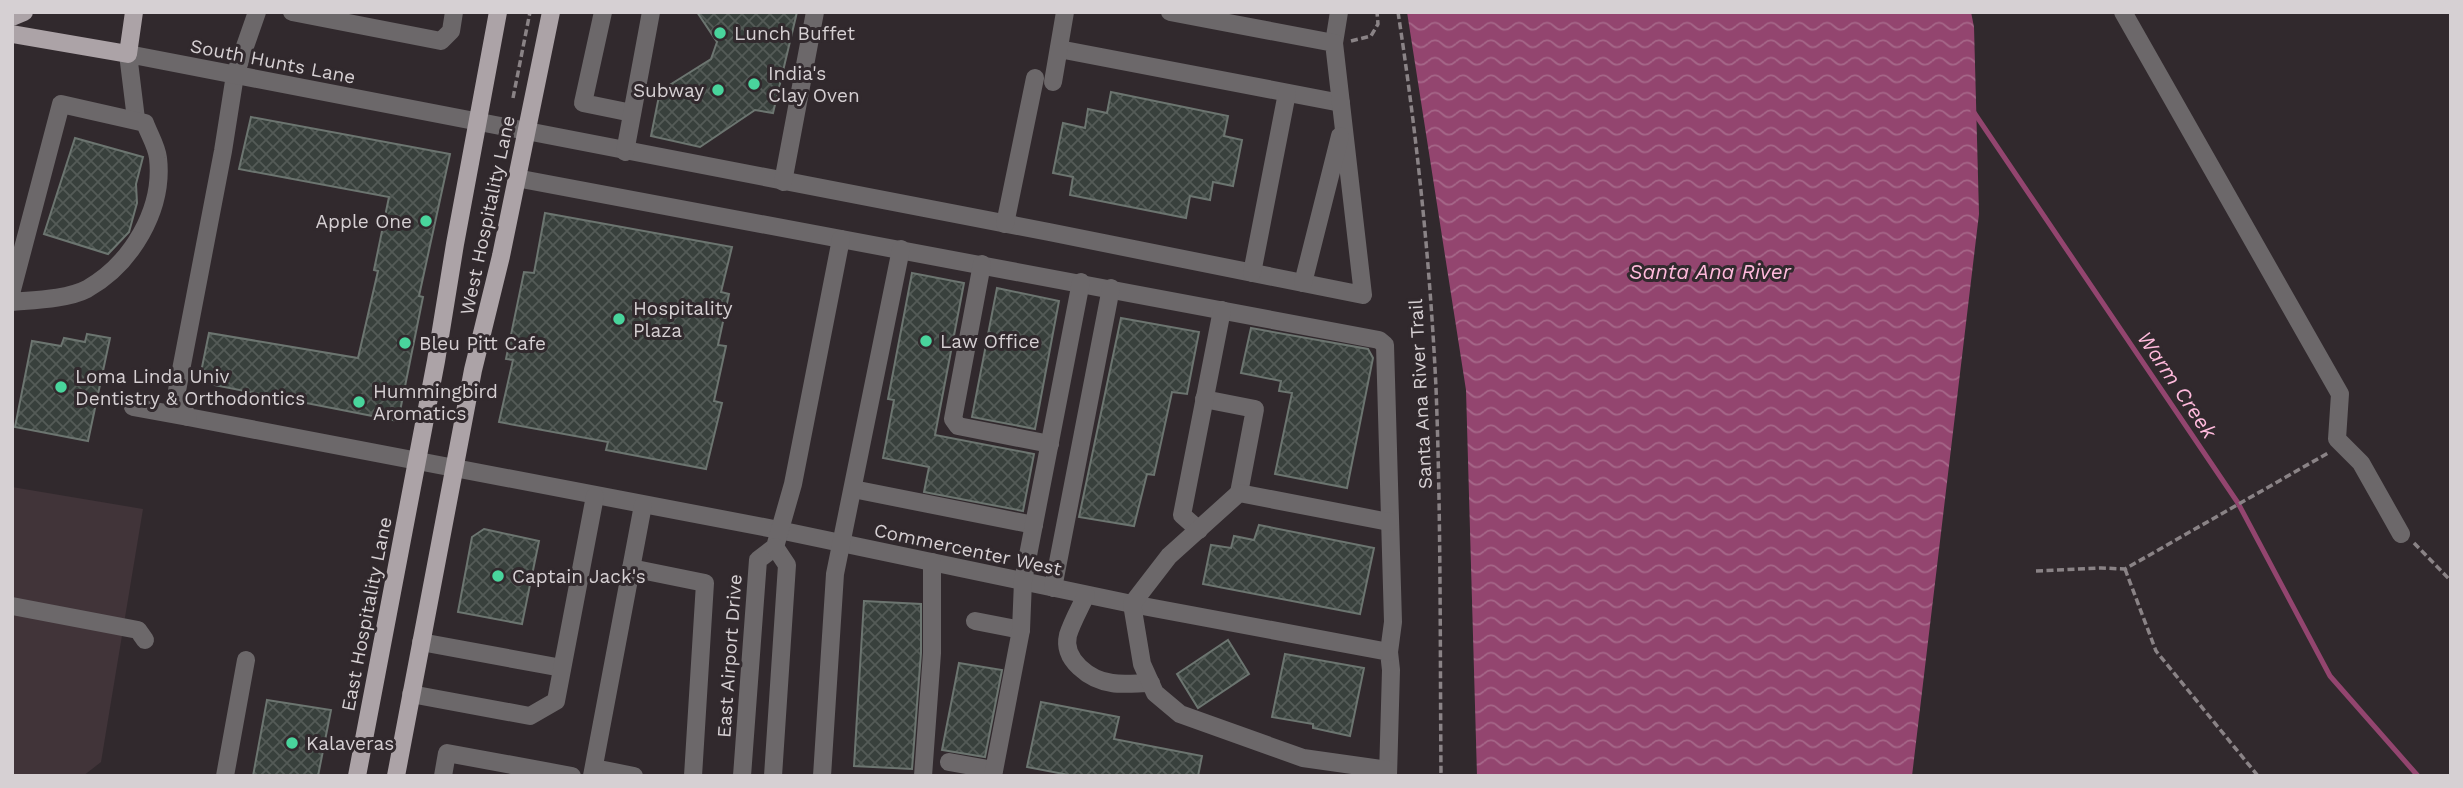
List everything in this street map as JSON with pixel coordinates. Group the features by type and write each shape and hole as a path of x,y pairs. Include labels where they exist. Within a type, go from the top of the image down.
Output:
{"main road":[{"path":"12,17 24,12"},
{"path":"128,54 134,12"},
{"name":"West Hospitality Lane","path":"417,461 498,12"},
{"name":"West Hospitality Lane","path":"454,468 551,12"},
{"name":"South Hunts Lane","path":"12,34 128,54"},
{"name":"East Hospitality Lane","path":"357,776 417,461"},
{"path":"396,776 454,468"}],"street":[{"path":"188,417 176,396 235,75 257,12"},
{"path":"292,12 441,41 451,31 454,12"},
{"path":"603,12 583,103 632,113"},
{"path":"625,152 651,12"},
{"path":"783,182 815,12"},
{"path":"1053,82 1065,12"},
{"path":"1170,12 1334,43"},
{"path":"1303,284 1343,126 1334,43 1339,12"},
{"path":"2123,12 2340,394 2337,439 2361,463 2400,534"},
{"path":"1059,49 1340,103"},
{"name":"South Hunts Lane","path":"128,54 1363,295 1343,126"},
{"path":"128,54 136,119"},
{"path":"1005,224 1035,78"},
{"path":"1252,273 1287,93"},
{"path":"12,290 61,104 145,123 158,156 158,192 141,234 120,265 85,290 46,299 12,302"},
{"path":"516,178 1379,340 1385,345 1393,622 1389,652 1391,670 1388,773 1303,758 1180,714 1155,693 1142,664 1132,604 1169,556 1239,493 1255,409 1204,399"},
{"name":"East Airport Drive","path":"741,776 758,560 777,539 793,484 841,239"},
{"path":"822,776 835,574 901,249"},
{"path":"982,264 953,419 958,426 1050,444"},
{"path":"949,762 993,773 1021,630 1023,582 1081,282"},
{"path":"1054,588 1111,288"},
{"path":"1199,530 1182,515 1222,310"},
{"name":"Commercenter West","path":"134,407 643,505 777,539 842,543 1086,595 1389,652"},
{"path":"853,489 1034,525"},
{"path":"1239,493 1389,522"},
{"path":"411,694 530,716 556,701 595,496"},
{"path":"634,776 593,772 643,505"},
{"path":"773,776 787,565 777,539"},
{"path":"923,776 932,653 932,562"},
{"path":"631,568 705,583 693,776"},
{"path":"1086,595 1068,637 1069,651 1076,665 1111,683 1151,683"},
{"path":"12,606 138,630 145,640"},
{"path":"975,621 1021,630"},
{"path":"421,642 562,668"},
{"path":"225,776 246,660"},
{"path":"443,776 447,753 572,776"}],"path":[{"path":"513,98 530,12"},
{"path":"1334,43 1371,36 1378,24 1377,12"},
{"name":"Santa Ana River Trail","path":"1398,12 1419,171 1436,387 1441,776"},
{"path":"2036,571 2125,569 2342,444"},
{"path":"2125,569 2156,651 2258,776"}],"shaded area":[{"path":"12,487 143,509 101,762 83,776 12,776"}],"water":[{"name":"Santa Ana River","path":"1407,12 1971,12 1974,27 1979,214 1912,776 1477,776 1466,390"}],"building":[{"path":"697,12 797,12 773,113 755,110 700,147 651,136 660,91 711,59 717,42"},
{"path":"1111,92 1228,116 1224,136 1242,140 1233,186 1213,182 1210,200 1190,196 1186,218 1070,195 1073,177 1053,173 1063,123 1085,128 1088,109 1107,113"},
{"path":"251,117 450,154 419,296 423,297 398,421 199,382 209,333 358,358 378,271 374,270 389,197 239,169"},
{"path":"75,138 143,157 136,184 137,203 129,232 108,254 44,234"},
{"name":"Hospitality Plaza","path":"545,213 732,247 721,292 729,294 718,345 726,346 714,401 722,403 706,469 606,450 608,442 499,422 513,360 506,359 524,272 534,273"},
{"path":"912,273 964,283 935,435 1034,454 1023,511 924,492 929,467 883,458 894,400 888,399"},
{"path":"997,288 1059,301 1035,429 972,417"},
{"path":"1121,318 1199,332 1187,394 1172,392 1154,475 1147,474 1134,526 1079,517"},
{"path":"1251,328 1368,349 1373,358 1347,488 1275,474 1292,393 1279,391 1281,381 1241,373"},
{"name":"Loma Linda Univ Dentistry & Orthodontics","path":"87,334 110,338 88,441 15,427 32,341 61,346 64,338 85,342"},
{"path":"1259,525 1374,548 1360,614 1203,584 1211,545 1231,548 1234,536 1254,540"},
{"name":"Captain Jack's","path":"484,529 539,541 522,624 458,612 472,537"},
{"path":"864,601 921,604 921,653 912,769 854,766"},
{"path":"1228,640 1249,674 1198,708 1177,674"},
{"path":"1285,654 1364,668 1350,736 1313,728 1313,724 1272,717"},
{"path":"959,663 1002,670 985,757 942,750"},
{"name":"Kalaveras","path":"267,700 331,710 318,776 253,776"},
{"path":"1041,702 1119,717 1114,739 1202,756 1198,776 1074,776 1027,767"}],"waterway":[{"name":"Warm Creek","path":"1973,111 2238,503 2330,676 2418,776"}],"place":[{"name":"Lunch Buffet","path":"720,33"},
{"name":"India's Clay Oven","path":"754,84"},
{"name":"Subway","path":"718,90"},
{"name":"Apple One","path":"426,221"},
{"name":"Hospitality Plaza","path":"619,319"},
{"name":"Law Office","path":"926,341"},
{"name":"Bleu Pitt Cafe","path":"405,343"},
{"name":"Loma Linda Univ Dentistry & Orthodontics","path":"61,387"},
{"name":"Hummingbird Aromatics","path":"359,402"},
{"name":"Captain Jack's","path":"498,576"},
{"name":"Kalaveras","path":"292,743"}]}
